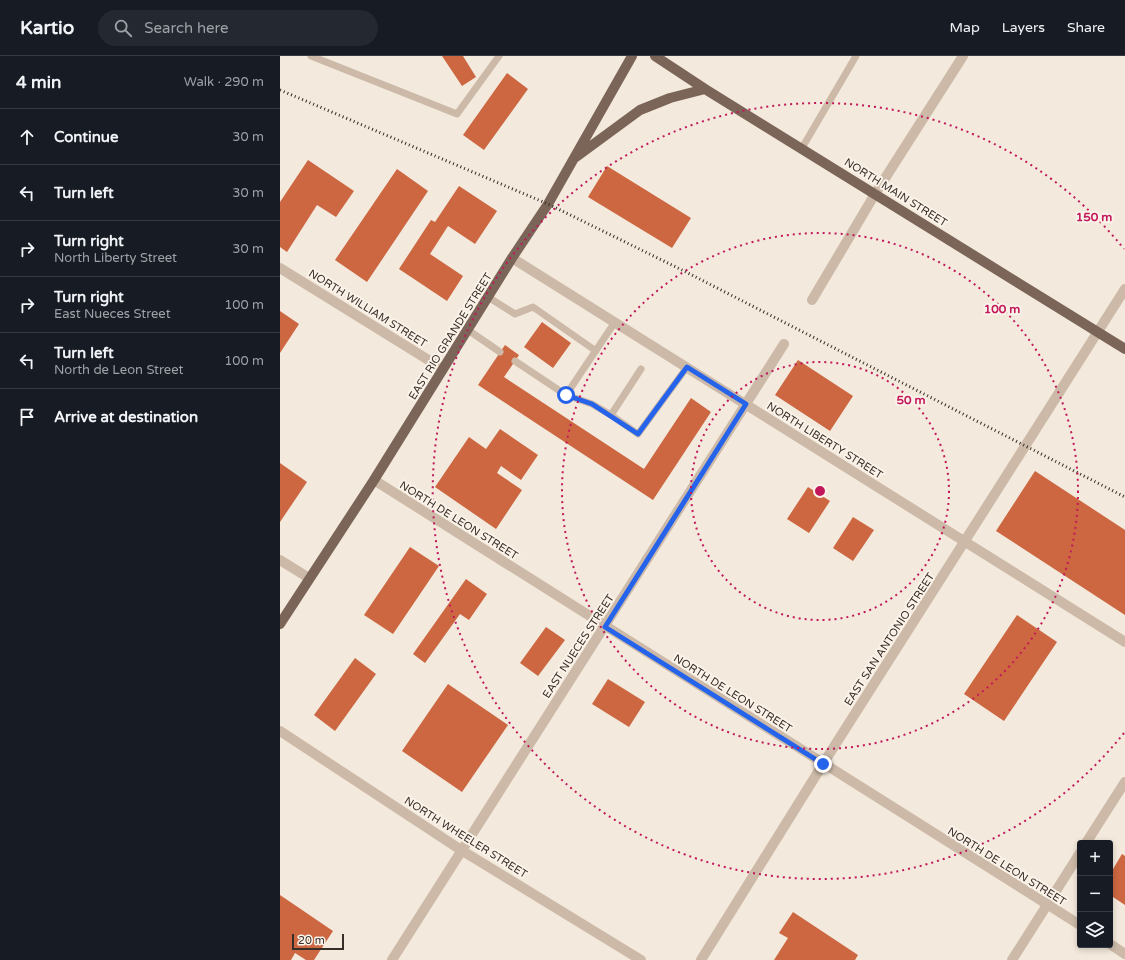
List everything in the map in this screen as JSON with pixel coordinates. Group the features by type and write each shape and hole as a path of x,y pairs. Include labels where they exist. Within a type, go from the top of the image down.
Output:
{"main road":[{"name":"EAST RIO GRANDE STREET","path":"280,624 374,480 512,258 548,204 632,56"},
{"name":"NORTH MAIN STREET","path":"655,56 705,89 1125,349"},
{"path":"573,160 640,110 670,98 705,89"}],"street":[{"path":"812,300 875,194 963,56"},
{"name":"NORTH LIBERTY STREET","path":"512,258 1125,642"},
{"name":"NORTH WILLIAM STREET","path":"280,268 443,369"},
{"name":"EAST SAN ANTONIO STREET","path":"701,960 823,764 965,543 1125,288"},
{"name":"EAST NUECES STREET","path":"392,960 784,344"},
{"name":"NORTH DE LEON STREET","path":"374,480 1077,923"},
{"path":"280,560 309,578"},
{"name":"NORTH WHEELER STREET","path":"280,731 461,850 641,960"},
{"path":"1088,840 1125,782"},
{"path":"1012,960 1077,857"},
{"path":"1113,946 1125,954"}],"lane":[{"path":"311,56 457,114 499,56"},
{"path":"802,148 856,56"},
{"path":"488,297 515,314 533,307 596,351"},
{"path":"566,395 615,322"},
{"path":"468,330 500,352"},
{"path":"515,361 566,395 592,404 638,434 687,367"},
{"path":"611,415 641,369"}],"building":[{"path":"442,56 463,56 476,77 462,86"},
{"path":"507,73 528,89 484,150 463,135"},
{"path":"308,160 354,191 336,217 317,205 287,252 280,247 280,202"},
{"path":"607,166 691,218 672,248 588,197"},
{"path":"397,169 428,191 367,282 335,260"},
{"path":"459,186 497,211 475,244 448,226 430,254 463,276 447,301 399,269 431,220 435,222"},
{"path":"280,311 299,324 280,353"},
{"path":"542,322 571,343 553,368 524,347"},
{"path":"505,345 519,355 504,377 644,469 691,398 711,412 653,500 478,385"},
{"path":"798,360 853,396 830,431 775,395"},
{"path":"500,429 538,455 521,480 501,466 497,473 522,490 496,529 435,487 469,437 486,449"},
{"path":"280,463 307,482 280,522"},
{"path":"1035,471 1125,530 1125,615 996,531"},
{"path":"808,487 830,501 809,533 787,519"},
{"path":"853,517 874,530 853,561 833,548"},
{"path":"410,547 439,566 393,634 364,615"},
{"path":"466,579 487,594 469,620 460,614 425,663 413,654"},
{"path":"1017,615 1057,642 1004,721 964,694"},
{"path":"546,627 565,640 538,676 520,663"},
{"path":"355,658 376,674 335,731 314,715"},
{"path":"608,679 645,702 629,727 592,704"},
{"path":"448,684 508,725 462,792 402,751"},
{"path":"1122,854 1125,856 1125,905 1113,897 1113,869"},
{"path":"280,895 333,931 314,960 306,960 295,953 291,960 280,960"},
{"path":"793,912 858,955 855,960 774,960 788,938 779,933"}],"railway":[{"path":"280,90 548,204 684,271 1125,497"}],"route":[{"path":"566,395 592,404 638,434 687,367 746,404 605,627 823,764"}]}
